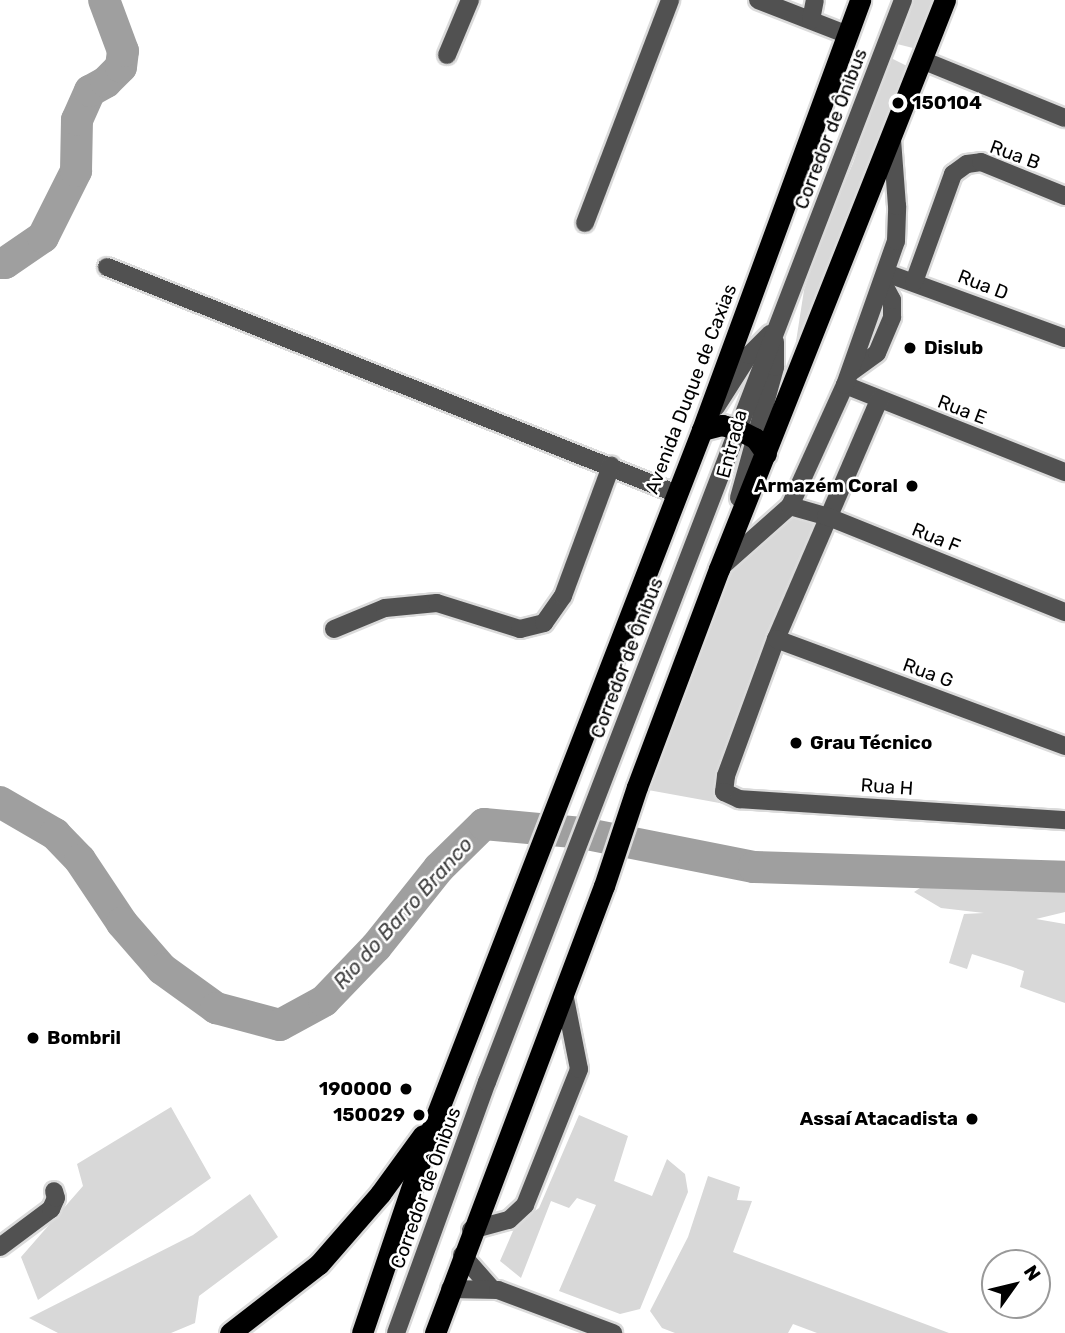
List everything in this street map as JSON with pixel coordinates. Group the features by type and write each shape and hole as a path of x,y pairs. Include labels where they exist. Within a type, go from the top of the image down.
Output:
{"highway":[{"name":"Avenida Duque de Caxias","path":"436,1116 675,493 702,430 860,0"},
{"path":"435,1333 471,1230 604,886 637,787 719,569 753,440 892,139 945,0"},
{"path":"702,430 722,425 753,440"},
{"path":"230,1333 318,1264 380,1194 436,1116"},
{"path":"362,1333 436,1116"}],"street":[{"path":"447,55 470,0"},
{"path":"585,223 670,0"},
{"path":"758,0 848,35"},
{"path":"811,20 815,0"},
{"name":"Corredor de Ônibus","path":"775,330 903,0"},
{"path":"922,60 1065,118"},
{"path":"719,569 790,506 848,379 885,278 897,229 892,139"},
{"name":"Rua B","path":"914,282 953,174 967,163 981,162 1065,196"},
{"path":"107,267 675,493"},
{"name":"Rua D","path":"885,278 914,282 1065,338"},
{"path":"702,430 749,355 775,330"},
{"name":"Entrada","path":"753,440 775,367 775,330"},
{"name":"Rua E","path":"848,379 879,400 1065,472"},
{"path":"776,639 826,516 879,400"},
{"name":"Corredor de Ônibus","path":"396,1333 487,1082 753,440"},
{"path":"334,629 385,608 437,603 520,629 544,623 563,596 611,466"},
{"name":"Rua F","path":"790,506 826,516 1065,612"},
{"name":"Rua G","path":"776,639 1065,746"},
{"name":"Rua H","path":"776,639 726,776 724,792 738,799 1065,820"},
{"path":"471,1230 509,1220 525,1205 579,1069 564,993"},
{"path":"0,1247 51,1209 55,1199 54,1192"},
{"path":"462,1255 491,1288"},
{"path":"450,1289 491,1288 613,1333"}],"shaded area":[{"path":"909,0 940,0 921,50 893,43"},
{"path":"889,57 913,69 791,374 804,290 822,235 853,163"},
{"path":"792,507 834,522 725,804 648,790 732,571"},
{"path":"932,880 1065,883 1065,912 1036,919 1065,924 1065,1003 1020,987 1024,971 1010,966 972,954 967,969 949,963 964,914 984,913 941,908 914,892"},
{"path":"171,1107 211,1178 38,1300 21,1257 83,1186 77,1164"},
{"path":"579,1115 628,1136 614,1181 652,1196 667,1159 685,1174 688,1192 640,1309 620,1314 559,1291 596,1205 577,1198 569,1208 551,1201 521,1278 500,1261 516,1224 539,1208"},
{"path":"708,1176 740,1187 737,1200 752,1201 733,1252 949,1333 817,1333 793,1324 788,1333 675,1333 662,1328 650,1311 688,1237"},
{"path":"250,1194 278,1237 199,1296 195,1323 171,1333 58,1333 29,1318 193,1235"}],"waterway":[{"name":"Rio do Barro Branco","path":"0,263 5,263 43,237 76,171 77,120 90,91 106,82 121,67 123,51 104,0"},
{"name":"Rio do Barro Branco","path":"0,802 55,834 80,860 122,923 162,969 216,1008 280,1025 324,1001 376,947 439,868 484,824 582,833 754,867 1065,877"}],"place":[{"name":"150104","path":"898,103"},
{"name":"Dislub","path":"910,348"},
{"name":"Armazém Coral","path":"912,486"},
{"name":"Grau Técnico","path":"796,743"},
{"name":"Bombril","path":"33,1038"},
{"name":"190000","path":"406,1089"},
{"name":"150029","path":"419,1115"},
{"name":"Assaí Atacadista","path":"972,1119"}]}
